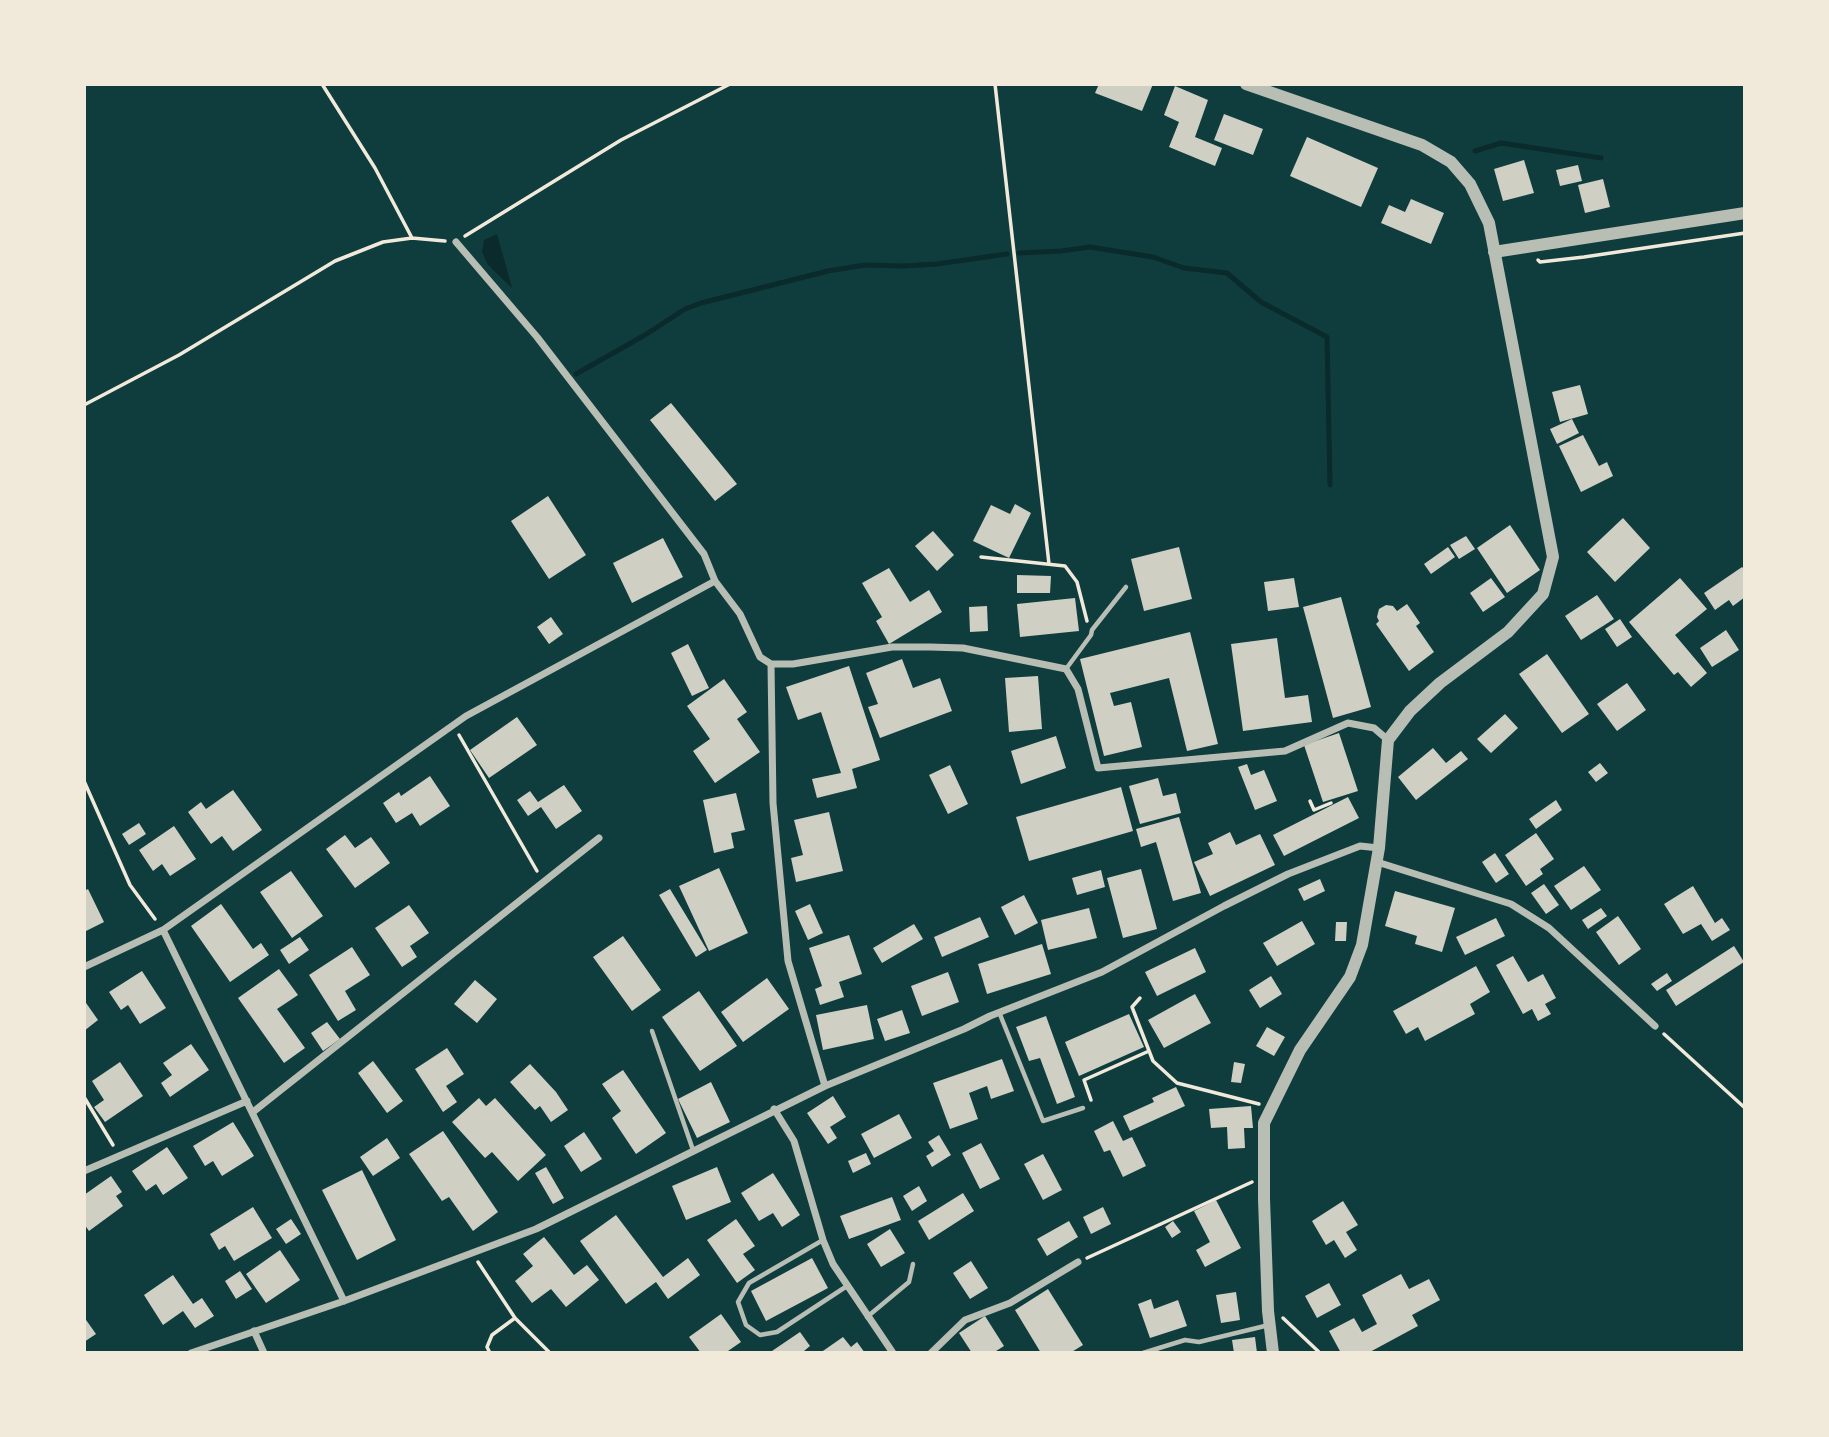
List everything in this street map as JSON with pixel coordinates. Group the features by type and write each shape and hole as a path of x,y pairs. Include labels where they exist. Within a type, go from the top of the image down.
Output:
{"street":[{"path":"1246,84 1422,145 1451,162 1470,184 1489,223 1553,557 1543,594 1508,632 1440,683 1410,711 1388,740 1379,848 1362,945 1350,977 1300,1050 1264,1123 1268,1311 1273,1353"},
{"path":"1494,252 1745,213"},
{"path":"456,242 537,337 704,554 715,581 740,614 760,657 771,664 793,664 892,647 930,647 963,649 1066,669 1079,689 1098,768 1284,751 1348,723 1374,728 1388,740"},
{"path":"84,967 163,930 453,725 715,581"},
{"path":"771,664 773,803 788,961 825,1086"},
{"path":"253,1112 599,838"},
{"path":"191,1353 344,1301 536,1229 774,1109 999,1012 1102,972 1224,905 1288,874 1360,846 1379,848"},
{"path":"1377,862 1511,904 1549,928 1654,1026"},
{"path":"163,930 344,1301"},
{"path":"84,1171 247,1101"},
{"path":"774,1109 794,1141 834,1264 893,1353"},
{"path":"930,1353 965,1320 1010,1303 1077,1262"},
{"path":"254,1331 264,1353"}],"lane":[{"path":"1066,669 1126,587"},
{"path":"999,1012 1043,1121 1083,1108"},
{"path":"652,1031 693,1150"},
{"path":"824,1240 749,1283 738,1302 746,1325 760,1335 777,1332 847,1286"},
{"path":"867,1317 909,1282 913,1264"},
{"path":"1143,1353 1185,1340 1199,1342 1270,1325"}],"path":[{"path":"322,84 375,168 412,237"},
{"path":"84,405 179,355 335,261 383,242 412,237 456,242 621,140 730,84"},
{"path":"995,84 1049,564"},
{"path":"1529,247 1540,262 1745,233"},
{"path":"981,557 1065,566 1077,582 1091,635"},
{"path":"453,725 543,882"},
{"path":"84,781 130,885 163,930"},
{"path":"1310,802 1314,810 1331,803"},
{"path":"1140,998 1132,1007 1153,1061 1177,1083 1272,1107"},
{"path":"1654,1026 1745,1108"},
{"path":"1083,1108 1093,1104 1084,1080 1149,1051"},
{"path":"84,1097 120,1156"},
{"path":"1077,1262 1264,1179"},
{"path":"472,1253 515,1318 550,1353"},
{"path":"1268,1311 1288,1321 1320,1353"},
{"path":"490,1353 486,1347 492,1335 515,1318"}],"water":[{"path":"497,234 512,288 488,265 482,252 484,240"}],"building":[{"path":"1099,84 1153,84 1142,111 1095,93"},
{"path":"1175,86 1208,100 1195,137 1222,148 1215,166 1169,147 1179,122 1164,115"},
{"path":"1224,114 1263,129 1253,155 1214,140"},
{"path":"1307,137 1378,168 1361,207 1290,176"},
{"path":"1524,160 1534,193 1503,201 1494,169"},
{"path":"1578,165 1582,181 1560,186 1556,170"},
{"path":"1603,179 1610,207 1585,213 1578,185"},
{"path":"1411,199 1444,213 1431,244 1381,223 1389,205 1405,212"},
{"path":"1580,385 1588,414 1560,422 1552,392"},
{"path":"671,403 737,484 715,501 650,420"},
{"path":"1572,419 1579,433 1557,444 1550,429"},
{"path":"1583,435 1599,466 1607,462 1613,476 1581,492 1559,446"},
{"path":"548,496 586,555 549,579 511,521"},
{"path":"1015,504 1031,513 1009,558 973,541 991,505 1010,514"},
{"path":"1623,518 1650,548 1615,582 1587,552"},
{"path":"1510,525 1540,570 1507,593 1477,548"},
{"path":"933,531 954,555 937,571 915,546"},
{"path":"1466,536 1475,549 1459,559 1450,545"},
{"path":"663,538 683,577 632,603 613,563"},
{"path":"1179,547 1192,599 1144,611 1131,559"},
{"path":"1448,547 1455,557 1431,574 1424,564"},
{"path":"1742,567 1745,570 1745,597 1733,606 1729,600 1715,610 1704,593"},
{"path":"889,568 910,602 929,590 942,612 889,644 876,621 882,617 862,583"},
{"path":"1017,575 1051,576 1050,593 1017,593"},
{"path":"1294,578 1299,607 1268,611 1264,582"},
{"path":"1491,578 1505,597 1483,612 1470,593"},
{"path":"1680,578 1707,609 1675,635 1707,673 1691,687 1678,672 1674,675 1629,622"},
{"path":"1597,595 1614,619 1581,640 1565,616"},
{"path":"1341,597 1371,707 1333,718 1303,607"},
{"path":"1075,598 1079,631 1020,637 1017,604"},
{"path":"1407,604 1420,623 1416,626 1434,652 1409,671 1376,624 1379,621 1379,609 1386,605 1393,606 1397,611"},
{"path":"987,606 988,631 970,632 969,607"},
{"path":"551,617 563,634 549,644 537,627"},
{"path":"1620,619 1632,637 1617,647 1605,629"},
{"path":"1726,630 1739,650 1712,667 1700,648"},
{"path":"1190,632 1218,744 1187,751 1169,678 1110,693 1114,706 1131,702 1142,747 1104,756 1080,659"},
{"path":"1277,638 1285,698 1308,695 1312,722 1243,731 1231,644"},
{"path":"688,644 709,688 692,696 671,653"},
{"path":"1547,654 1589,714 1562,733 1519,674"},
{"path":"902,659 913,688 940,678 952,711 880,738 868,707 878,704 866,673"},
{"path":"849,666 880,760 852,769 857,788 817,798 812,779 841,773 821,712 798,720 786,687"},
{"path":"1038,676 1042,729 1009,732 1005,678"},
{"path":"724,679 747,712 737,719 760,752 715,783 693,751 710,739 687,706"},
{"path":"1627,683 1646,710 1617,731 1597,704"},
{"path":"1505,714 1518,728 1491,753 1477,739"},
{"path":"517,717 537,745 489,778 470,750"},
{"path":"1339,733 1358,791 1323,802 1304,745"},
{"path":"1056,736 1066,768 1021,784 1011,751"},
{"path":"1433,748 1446,763 1461,751 1468,759 1416,800 1398,777"},
{"path":"1600,763 1608,773 1596,782 1588,772"},
{"path":"1247,764 1251,775 1264,770 1277,801 1255,810 1238,767"},
{"path":"950,765 968,804 948,814 929,775"},
{"path":"430,776 450,806 420,826 412,813 396,823 383,803 399,792 401,796"},
{"path":"1158,778 1163,796 1176,793 1181,813 1140,824 1129,786"},
{"path":"564,785 582,811 556,829 541,807 528,816 517,800 530,791 538,802"},
{"path":"1121,787 1133,831 1029,861 1016,817"},
{"path":"233,790 262,830 233,851 222,836 211,844 188,812 201,802 206,809"},
{"path":"736,793 745,830 731,833 734,848 714,853 703,800"},
{"path":"1348,797 1359,818 1284,856 1273,835"},
{"path":"1556,800 1562,810 1536,829 1529,819"},
{"path":"829,812 843,871 796,882 791,858 803,855 794,820"},
{"path":"1179,817 1201,893 1173,901 1156,842 1141,847 1136,829"},
{"path":"139,823 146,834 129,845 122,834"},
{"path":"174,826 196,859 170,876 162,864 153,871 139,850"},
{"path":"1230,832 1236,845 1260,834 1275,865 1210,896 1194,862 1213,854 1208,843"},
{"path":"1536,833 1554,859 1540,869 1543,874 1526,886 1505,855"},
{"path":"345,835 355,848 371,837 390,863 355,888 326,849"},
{"path":"1495,853 1509,874 1496,883 1482,862"},
{"path":"1584,866 1601,890 1571,910 1554,886"},
{"path":"719,868 748,933 709,951 679,886"},
{"path":"1141,869 1157,929 1123,938 1107,878"},
{"path":"1101,870 1105,887 1077,895 1072,878"},
{"path":"291,871 323,916 292,938 260,892"},
{"path":"1320,879 1325,891 1304,901 1298,889"},
{"path":"1544,884 1559,905 1546,914 1531,893"},
{"path":"1693,886 1715,923 1722,918 1730,930 1712,941 1701,924 1683,934 1664,904"},
{"path":"88,889 104,922 84,932 84,891"},
{"path":"670,889 707,950 696,957 659,895"},
{"path":"1395,891 1455,908 1442,952 1415,944 1417,936 1385,926"},
{"path":"1024,895 1038,923 1015,935 1001,907"},
{"path":"221,904 253,949 261,943 269,955 230,982 191,926"},
{"path":"810,904 823,933 808,940 795,911"},
{"path":"409,905 429,933 410,946 417,957 402,967 375,928"},
{"path":"1089,908 1097,938 1048,950 1041,920"},
{"path":"1601,908 1607,916 1588,929 1582,920"},
{"path":"1618,916 1641,949 1619,965 1596,932"},
{"path":"980,917 989,937 942,957 934,937"},
{"path":"1496,918 1505,936 1465,955 1456,937"},
{"path":"1302,921 1315,944 1277,966 1263,943"},
{"path":"1336,922 1347,922 1346,941 1335,941"},
{"path":"914,924 923,939 882,963 873,948"},
{"path":"849,935 862,974 839,982 844,997 820,1005 815,989 822,986 809,948"},
{"path":"623,936 661,990 632,1011 593,957"},
{"path":"300,937 309,950 289,964 280,950"},
{"path":"1042,944 1051,974 987,994 978,964"},
{"path":"1734,946 1744,962 1676,1006 1666,990"},
{"path":"352,947 370,975 345,991 356,1010 338,1021 309,975"},
{"path":"1195,948 1206,972 1157,996 1145,972"},
{"path":"1513,956 1528,982 1543,974 1556,998 1545,1004 1551,1014 1538,1021 1532,1009 1523,1014 1496,965"},
{"path":"1476,966 1490,992 1470,1004 1475,1014 1425,1041 1418,1027 1406,1034 1393,1011"},
{"path":"279,969 298,995 277,1009 305,1048 284,1063 238,998"},
{"path":"142,971 166,1008 140,1024 128,1005 121,1010 109,992"},
{"path":"948,972 959,1002 922,1016 911,986"},
{"path":"1667,973 1672,981 1657,991 1651,984"},
{"path":"1271,976 1282,994 1260,1008 1249,990"},
{"path":"767,978 789,1009 743,1042 721,1012"},
{"path":"475,980 497,999 477,1023 454,1004"},
{"path":"699,991 737,1046 700,1071 662,1017"},
{"path":"1195,994 1211,1023 1164,1048 1148,1020"},
{"path":"84,1000 98,1020 84,1031"},
{"path":"867,1005 874,1039 823,1050 816,1015"},
{"path":"902,1010 910,1033 885,1041 877,1019"},
{"path":"1129,1014 1144,1047 1079,1076 1065,1042"},
{"path":"1046,1016 1075,1097 1057,1104 1040,1058 1029,1061 1016,1027"},
{"path":"327,1022 340,1039 323,1051 311,1033"},
{"path":"1267,1027 1285,1037 1274,1056 1256,1046"},
{"path":"191,1044 209,1070 170,1097 161,1083 172,1075 163,1063"},
{"path":"447,1048 464,1074 446,1086 457,1102 443,1112 415,1069"},
{"path":"1002,1059 1014,1091 991,1099 987,1086 969,1093 978,1119 950,1129 933,1083"},
{"path":"373,1061 403,1101 387,1113 358,1073"},
{"path":"120,1062 143,1096 105,1122 94,1107 104,1100 92,1081"},
{"path":"1234,1062 1245,1064 1241,1083 1231,1082"},
{"path":"530,1064 556,1092 568,1110 551,1122 540,1106 535,1110 510,1082"},
{"path":"623,1070 666,1133 636,1154 612,1118 621,1111 602,1084"},
{"path":"711,1082 730,1122 697,1138 678,1099"},
{"path":"1176,1087 1185,1106 1130,1131 1123,1116 1154,1102 1152,1098"},
{"path":"833,1096 846,1117 830,1127 837,1138 828,1144 807,1113"},
{"path":"479,1098 486,1106 495,1098 546,1155 518,1181 492,1152 485,1158 452,1122"},
{"path":"1251,1106 1253,1128 1244,1128 1245,1148 1228,1149 1227,1127 1211,1128 1209,1109"},
{"path":"899,1114 912,1138 874,1158 861,1134"},
{"path":"1113,1121 1123,1141 1132,1137 1146,1166 1123,1177 1110,1150 1104,1152 1094,1131"},
{"path":"233,1122 254,1156 222,1176 213,1161 205,1166 193,1146"},
{"path":"443,1131 498,1212 473,1231 449,1197 442,1201 409,1154"},
{"path":"584,1132 602,1159 581,1172 564,1146"},
{"path":"939,1135 951,1155 932,1167 926,1156 934,1151 928,1142"},
{"path":"387,1138 400,1158 373,1176 360,1157"},
{"path":"981,1143 1000,1179 980,1189 962,1153"},
{"path":"167,1147 188,1178 163,1195 156,1184 146,1191 132,1171"},
{"path":"866,1153 871,1164 853,1173 848,1161"},
{"path":"1043,1154 1062,1190 1043,1200 1024,1164"},
{"path":"546,1167 564,1198 553,1204 535,1173"},
{"path":"717,1167 731,1202 686,1220 672,1186"},
{"path":"362,1170 396,1240 357,1260 322,1190"},
{"path":"773,1173 800,1215 782,1227 773,1213 759,1221 741,1193"},
{"path":"111,1176 122,1192 116,1196 123,1206 89,1231 84,1224 84,1195"},
{"path":"919,1186 927,1201 912,1211 903,1196"},
{"path":"963,1193 974,1211 929,1240 918,1221"},
{"path":"892,1197 901,1220 849,1239 840,1216"},
{"path":"1216,1200 1241,1248 1205,1267 1196,1250 1210,1242 1194,1211"},
{"path":"1343,1201 1358,1225 1346,1232 1357,1250 1345,1258 1334,1240 1326,1245 1312,1221"},
{"path":"253,1207 272,1238 234,1261 225,1246 219,1250 210,1234"},
{"path":"1103,1207 1111,1224 1091,1234 1083,1217"},
{"path":"616,1215 663,1277 688,1258 700,1275 668,1299 656,1282 626,1304 580,1241"},
{"path":"291,1219 301,1234 286,1244 276,1229"},
{"path":"736,1219 755,1246 743,1254 755,1270 737,1283 707,1240"},
{"path":"1069,1221 1078,1237 1047,1256 1037,1239"},
{"path":"1173,1221 1181,1232 1172,1238 1165,1227"},
{"path":"890,1229 905,1253 881,1267 867,1244"},
{"path":"544,1237 574,1275 587,1265 599,1280 566,1307 551,1289 532,1303 515,1281 533,1266 523,1254"},
{"path":"280,1250 300,1280 266,1303 246,1274"},
{"path":"812,1258 828,1288 766,1321 751,1291"},
{"path":"971,1261 988,1288 970,1299 953,1273"},
{"path":"240,1271 252,1289 236,1299 225,1281"},
{"path":"1401,1274 1409,1289 1429,1279 1440,1300 1412,1315 1418,1326 1368,1353 1341,1353 1329,1331 1354,1318 1362,1332 1377,1324 1362,1295"},
{"path":"173,1275 193,1304 202,1298 214,1316 195,1328 183,1311 163,1325 144,1295"},
{"path":"1329,1283 1341,1305 1317,1318 1305,1296"},
{"path":"1048,1289 1083,1345 1070,1353 1041,1353 1015,1310"},
{"path":"1236,1292 1240,1320 1221,1323 1216,1295"},
{"path":"1151,1299 1154,1309 1178,1300 1187,1326 1150,1338 1138,1304"},
{"path":"721,1314 741,1342 728,1351 730,1353 701,1353 689,1337"},
{"path":"985,1316 1004,1346 993,1353 972,1353 959,1333"},
{"path":"84,1317 96,1334 84,1342"},
{"path":"800,1332 810,1346 805,1353 769,1353"},
{"path":"843,1337 851,1347 857,1342 865,1353 820,1353"},
{"path":"1255,1337 1257,1353 1234,1353 1232,1340"}],"waterway":[{"path":"1475,151 1501,143 1601,158"},
{"path":"1019,253 1090,247 1153,257 1184,268 1227,273 1261,302 1327,337 1330,485"},
{"path":"576,374 685,309 701,303 828,271 865,265 937,264 1007,254"}]}
